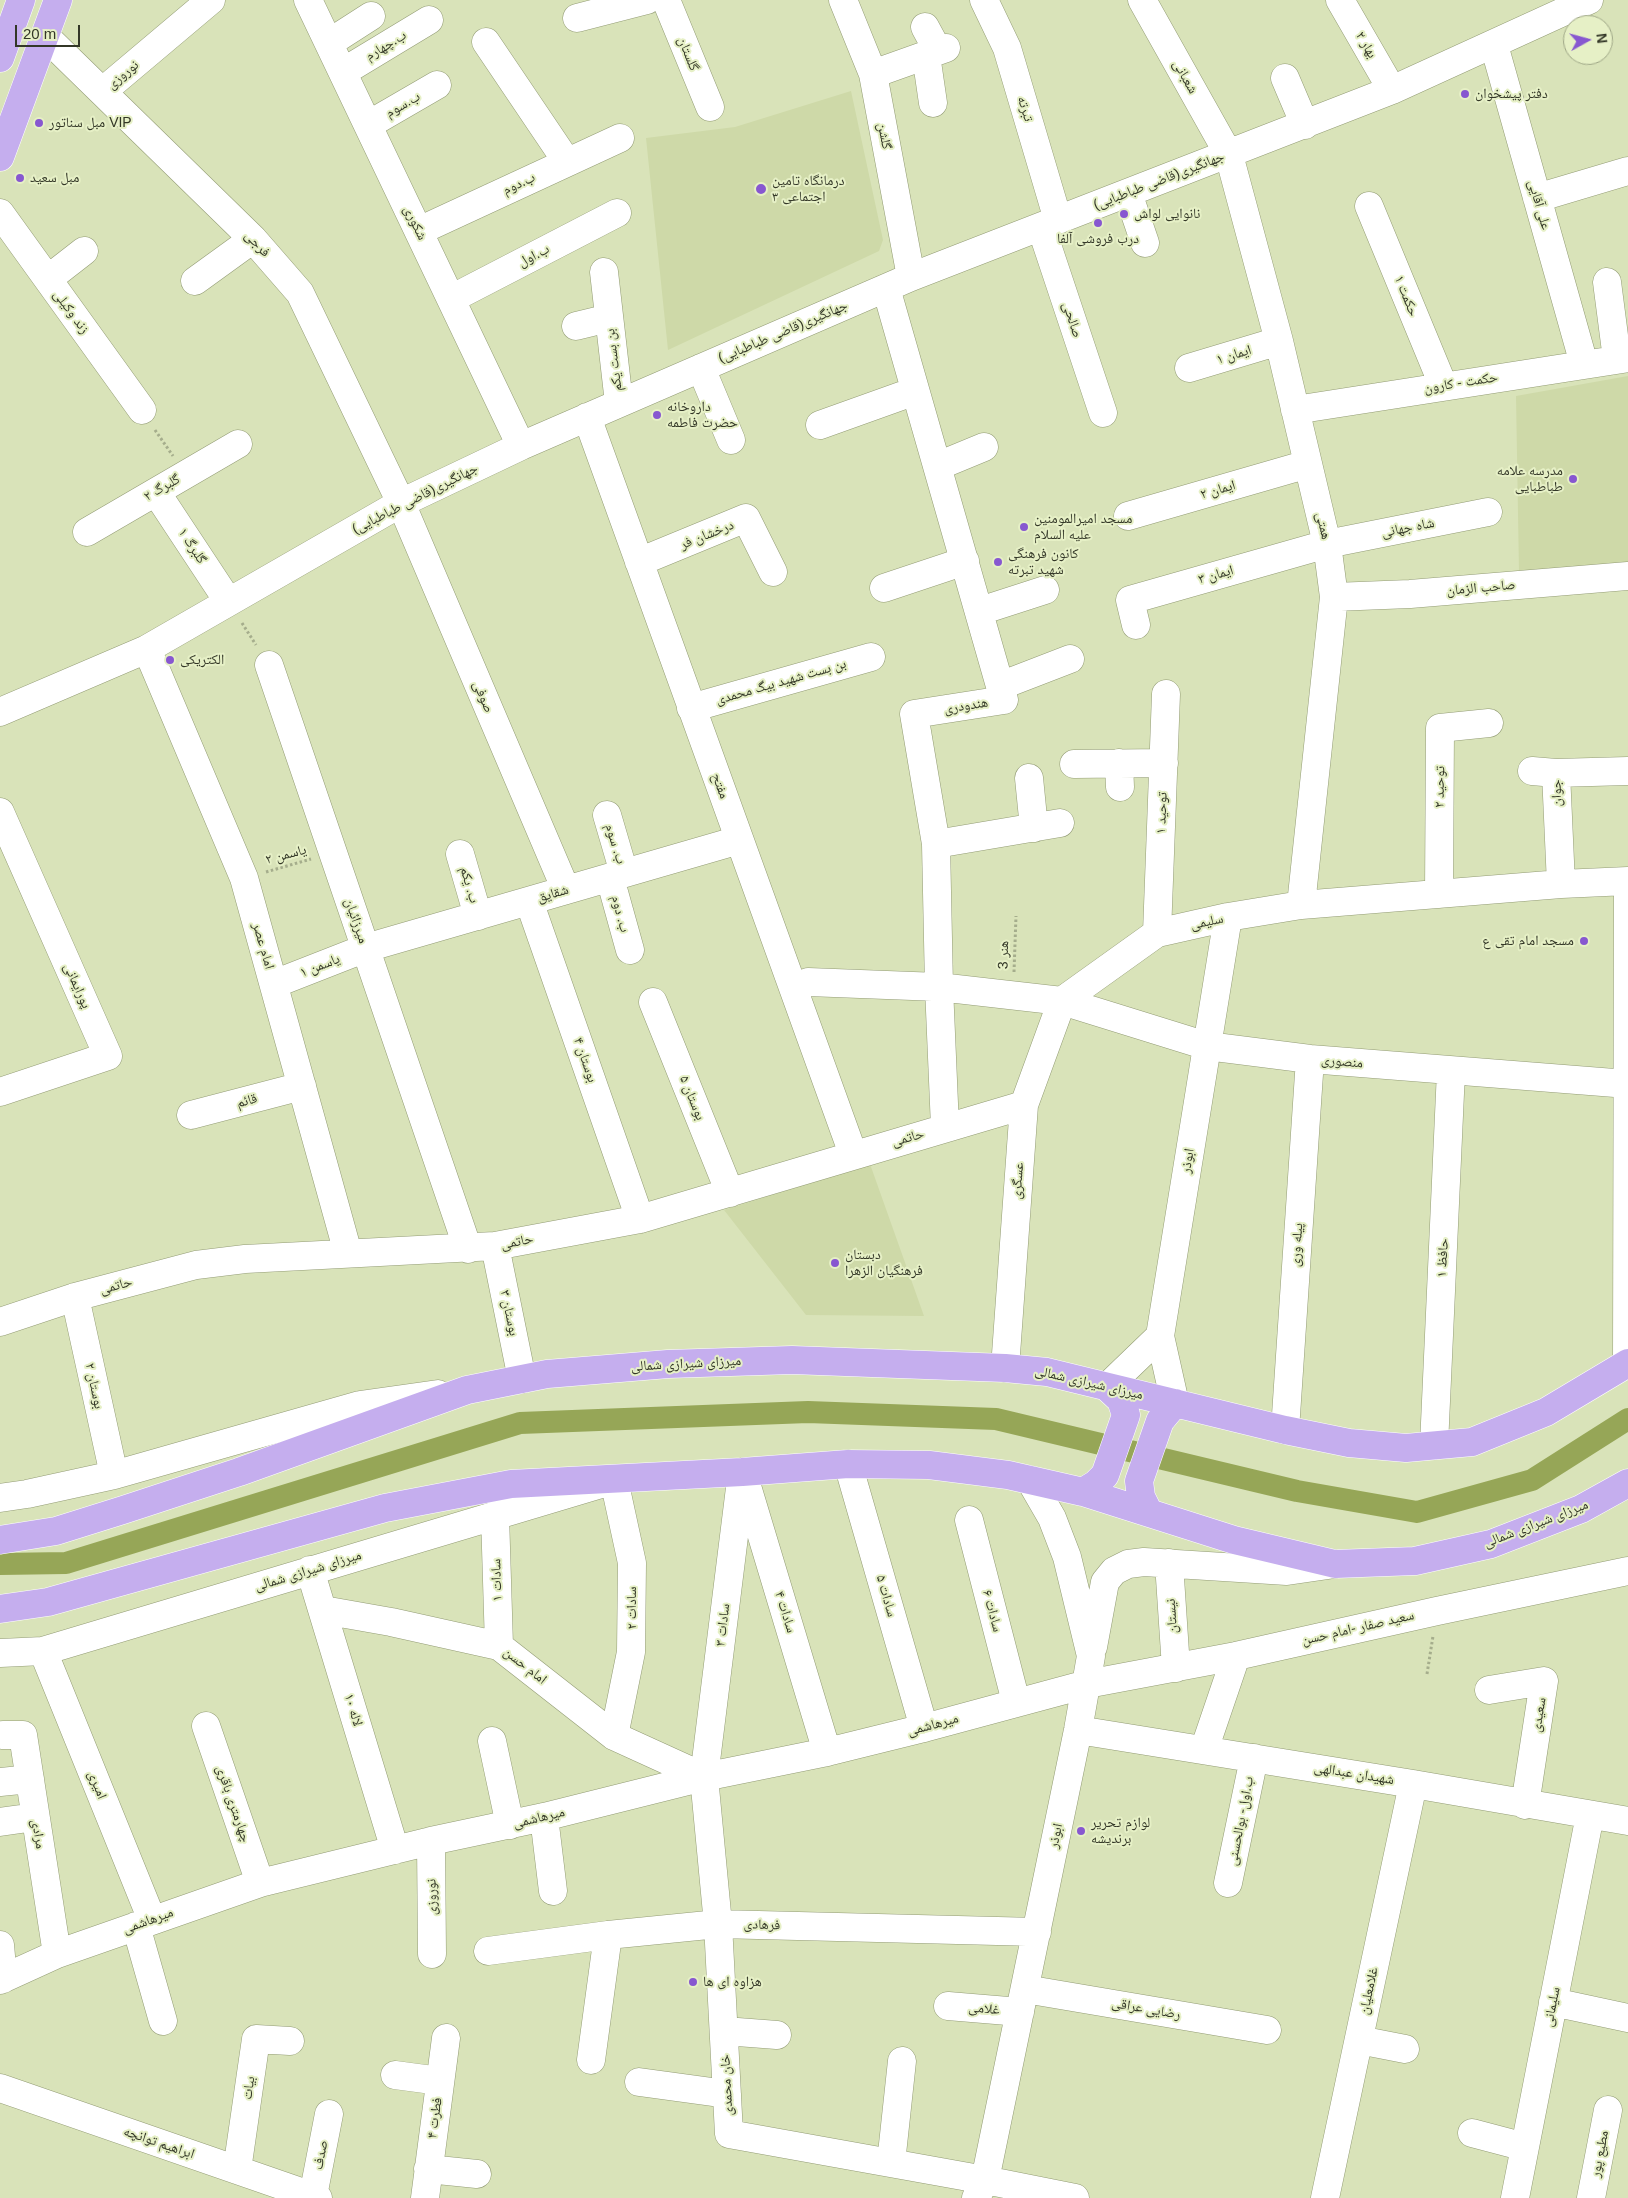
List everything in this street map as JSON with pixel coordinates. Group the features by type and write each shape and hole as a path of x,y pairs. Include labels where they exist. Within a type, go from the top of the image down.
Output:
{"main road":[{"path":"0,58 21,0"},
{"path":"0,157 58,0"},
{"name":"میرزای شیرازی شمالی","path":"0,1540 56,1531 123,1510 239,1472 467,1390 547,1374 668,1364 792,1360 1005,1368 1047,1372 1107,1387 1168,1412 1285,1430 1349,1443 1406,1448 1472,1442 1546,1412 1627,1364"},
{"path":"1082,1492 1096,1484 1105,1475 1126,1416 1122,1400 1107,1387"},
{"path":"1149,1512 1142,1497 1140,1481 1168,1412"},
{"name":"میرزای شیرازی شمالی","path":"0,1609 48,1602 385,1508 511,1484 614,1480 848,1464 929,1465 1030,1480 1082,1492 1234,1540 1335,1564 1415,1561 1491,1544 1580,1509 1628,1483"}],"street":[{"name":"نوروزی","path":"103,91 212,0"},
{"name":"شکوری","path":"308,0 521,446"},
{"path":"577,18 647,0"},
{"name":"گلستان","path":"666,0 710,107"},
{"name":"گلشن","path":"843,0 873,74 911,277"},
{"name":"تبرته","path":"984,0 1007,48 1050,223"},
{"name":"شعبانی","path":"1142,0 1229,155"},
{"name":"بهار ۲","path":"1340,0 1392,90"},
{"name":"جهانگیری(قاضی طباطبایی)","path":"0,712 147,649 401,503 619,402 911,277 1229,155 1392,90 1589,0"},
{"path":"329,43 372,16"},
{"name":"ب.چهارم","path":"343,72 430,20"},
{"path":"925,27 936,51 933,103"},
{"name":"فرجی","path":"45,36 253,239 300,293 401,503"},
{"path":"486,42 567,162"},
{"name":"علی آقایی","path":"1494,45 1584,364"},
{"path":"873,74 936,51"},
{"path":"1285,78 1305,125"},
{"name":"ب.سوم","path":"368,125 424,84"},
{"name":"ب.دوم","path":"419,231 620,138"},
{"name":"همتی","path":"1229,155 1308,464 1327,544 1334,597 1301,905"},
{"path":"1537,198 1628,171"},
{"path":"1128,193 1145,243"},
{"name":"حکمت ۱","path":"1369,206 1443,386"},
{"name":"زند وکیلی","path":"0,213 142,410"},
{"name":"ب.اول","path":"451,298 617,213"},
{"name":"صالحی","path":"1050,223 1103,413"},
{"path":"195,281 253,239"},
{"path":"48,280 84,251"},
{"name":"بن بست یکم","path":"604,272 619,402"},
{"path":"1607,282 1623,358"},
{"name":"هندودری","path":"886,288 1004,700 914,714 936,844 939,987 945,1127"},
{"name":"بن بست یکم","path":"576,326 609,318"},
{"name":"ایمان ۱","path":"1189,368 1278,341"},
{"name":"حکمت - کارون","path":"1295,410 1623,358"},
{"path":"701,368 731,440"},
{"path":"820,425 916,391"},
{"name":"مفتح","path":"587,418 853,1154"},
{"name":"گلبرگ ۲","path":"87,532 238,444"},
{"path":"938,466 984,447"},
{"name":"ایمان ۲","path":"1128,516 1308,464"},
{"name":"گلبرگ ۱","path":"156,492 228,601"},
{"name":"صوفی","path":"401,503 566,890"},
{"name":"شاه جهانی","path":"1327,544 1488,512"},
{"name":"درخشان فر","path":"639,562 746,518 773,572"},
{"name":"ایمان ۳","path":"1136,624 1130,600 1327,544"},
{"path":"884,588 965,561"},
{"name":"صاحب الزمان","path":"1334,597 1410,594 1628,576"},
{"path":"980,611 1045,590"},
{"name":"امام عصر","path":"147,649 244,878 348,1253"},
{"name":"بن بست شهید بیگ محمدی","path":"692,708 871,657"},
{"path":"1000,686 1070,659"},
{"name":"میرزائیان","path":"269,664 468,1249"},
{"name":"توحید ۱","path":"1157,933 1166,694"},
{"name":"توحید ۲","path":"1439,894 1440,728 1489,722"},
{"path":"1074,764 1120,775 1164,763"},
{"name":"جوان","path":"1561,884 1544,772 1628,771"},
{"path":"936,844 1047,826 1029,778"},
{"name":"پورایمانی","path":"0,812 108,1056 0,1092"},
{"name":"ب. سوم","path":"606,815 617,876"},
{"name":"شقایق","path":"366,948 739,840"},
{"name":"ب. یکم","path":"460,854 478,916"},
{"name":"ب. دوم","path":"617,876 630,950"},
{"path":"1627,1364 1628,881"},
{"name":"سلیمی","path":"1062,1001 1157,933 1228,917 1301,905 1561,884 1628,881"},
{"name":"بوستان ۴","path":"529,901 640,1218"},
{"name":"ابوذر","path":"1168,1412 1160,1336 1228,917"},
{"name":"یاسمن ۱","path":"274,984 366,948"},
{"path":"808,982 939,987 1062,1001"},
{"name":"منصوری","path":"1062,1001 1207,1046 1310,1059 1627,1084"},
{"name":"عسگری","path":"1005,1368 1024,1105 1062,1001"},
{"name":"بوستان ۵","path":"653,1002 730,1194"},
{"name":"پیله وری","path":"1285,1430 1310,1059"},
{"name":"حافظ ۱","path":"1434,1445 1451,1071"},
{"name":"قائم","path":"191,1115 302,1086"},
{"name":"حاتمی","path":"0,1322 75,1297 196,1265 245,1259 468,1249 495,1246 640,1218 730,1194 853,1154 1024,1105"},
{"name":"بوستان ۳","path":"495,1246 522,1379"},
{"name":"بوستان ۲","path":"75,1297 114,1474"},
{"path":"1107,1387 1160,1336"},
{"name":"میرزای شیرازی شمالی","path":"0,1498 27,1494 114,1474 360,1405 467,1390"},
{"name":"سادات ۵","path":"848,1464 924,1728"},
{"name":"سادات ۴","path":"742,1472 827,1752"},
{"name":"سادات ۳","path":"704,1777 742,1472"},
{"name":"میرزای شیرازی شمالی","path":"0,1653 43,1651 614,1480"},
{"name":"سادات ۲","path":"614,1480 632,1563 631,1652 614,1736"},
{"name":"ابوذر","path":"981,2192 1037,1932 1091,1656 1067,1557 1052,1518 1030,1480"},
{"name":"سادات ۱","path":"495,1515 499,1646"},
{"name":"سادات ۶","path":"969,1520 1016,1702"},
{"path":"1091,1656 1105,1582 1114,1571 1128,1564 1144,1562 1169,1563 1280,1571 1335,1564"},
{"name":"نیستان","path":"1169,1563 1176,1668"},
{"name":"لاله ۱۰","path":"310,1570 395,1850"},
{"name":"سعید صفار -امام حسن","path":"1087,1684 1236,1656 1628,1571"},
{"name":"امام حسن","path":"322,1610 391,1622 499,1646 614,1736 704,1777"},
{"name":"امیری","path":"43,1651 144,1923 163,2021"},
{"path":"1204,1750 1236,1656"},
{"name":"سعیدی","path":"1488,1690 1544,1681 1525,1804"},
{"name":"میرهاشمی","path":"2,1979 57,1954 260,1882 431,1841 544,1817 704,1777 827,1752 1087,1684"},
{"name":"چهارمتری باقری","path":"206,1726 260,1882"},
{"name":"شهیدان عبدالهی","path":"1078,1730 1413,1784 1628,1822"},
{"name":"مرادی","path":"3,1735 23,1734 57,1954"},
{"path":"492,1741 510,1825"},
{"name":"ب.اول- بوالحسنی","path":"1228,1883 1254,1758"},
{"name":"خان محمدی","path":"704,1777 718,1924 729,2134 891,2163 981,2192 1075,2198"},
{"path":"0,1782 30,1780"},
{"name":"غلامعلیان","path":"1325,2198 1413,1784"},
{"name":"سلیمانی","path":"1515,2198 1590,1815"},
{"path":"0,1822 35,1817"},
{"path":"544,1817 553,1891"},
{"name":"نوروزی","path":"431,1841 432,1954"},
{"name":"فرهادی","path":"488,1951 608,1935 718,1924 1037,1932"},
{"path":"591,2060 608,1935"},
{"path":"0,1945 2,1979"},
{"name":"غلامی","path":"948,2006 1022,2000"},
{"name":"رضایی عراقی","path":"1022,2000 1267,2030"},
{"path":"1553,2002 1628,2018"},
{"path":"724,2030 777,2035"},
{"name":"فطرت ۴","path":"424,2198 446,2038"},
{"name":"بیات","path":"237,2170 256,2039 290,2041"},
{"path":"1359,2040 1405,2049"},
{"path":"891,2163 902,2061"},
{"path":"395,2075 440,2081"},
{"path":"639,2082 727,2094"},
{"name":"ابراهیم توانچه","path":"0,2088 316,2197"},
{"name":"مطیع پور","path":"1591,2198 1608,2110"},
{"name":"صدف","path":"316,2197 329,2114"},
{"path":"1472,2133 1525,2147"},
{"path":"428,2169 477,2174"}],"path":[{"path":"142,410 185,475"},
{"path":"228,601 269,664"},
{"name":"یاسمن ۲","path":"244,878 333,853"},
{"name":"هنر 3","path":"1014,995 1016,916"},
{"path":"1426,1674 1437,1611"}],"shaded area":[{"name":"درمانگاه تامین اجتماعی ۳","path":"851,91 883,240 879,251 668,350 646,138 735,127"},
{"name":"مدرسه علامه طباطبایی","path":"1628,376 1628,562 1519,572 1516,396"},
{"name":"دبستان فرهنگیان الزهرا","path":"870,1164 924,1316 806,1315 724,1210"}],"waterway":[{"path":"0,1564 66,1563 520,1423 808,1412 996,1419 1297,1491 1417,1512 1532,1480 1628,1419"}],"place":[{"name":"دفتر پیشخوان","path":"1465,94"},
{"name":"مبل سناتور VIP","path":"39,123"},
{"name":"مبل سعید","path":"20,178"},
{"name":"درمانگاه تامین اجتماعی ۳","path":"761,189"},
{"name":"نانوایی لواش","path":"1124,214"},
{"name":"درب فروشی آلفا","path":"1098,223"},
{"name":"داروخانه حضرت فاطمه","path":"657,415"},
{"name":"مدرسه علامه طباطبایی","path":"1573,479"},
{"name":"مسجد امیرالمومنین علیه السلام","path":"1024,527"},
{"name":"کانون فرهنگی شهید تبرته","path":"998,562"},
{"name":"الکتریکی","path":"170,660"},
{"name":"مسجد امام تقی ع","path":"1584,941"},
{"name":"دبستان فرهنگیان الزهرا","path":"835,1263"},
{"name":"لوازم تحریر برندیشه","path":"1081,1831"},
{"name":"هزاوه ای ها","path":"693,1982"}]}
